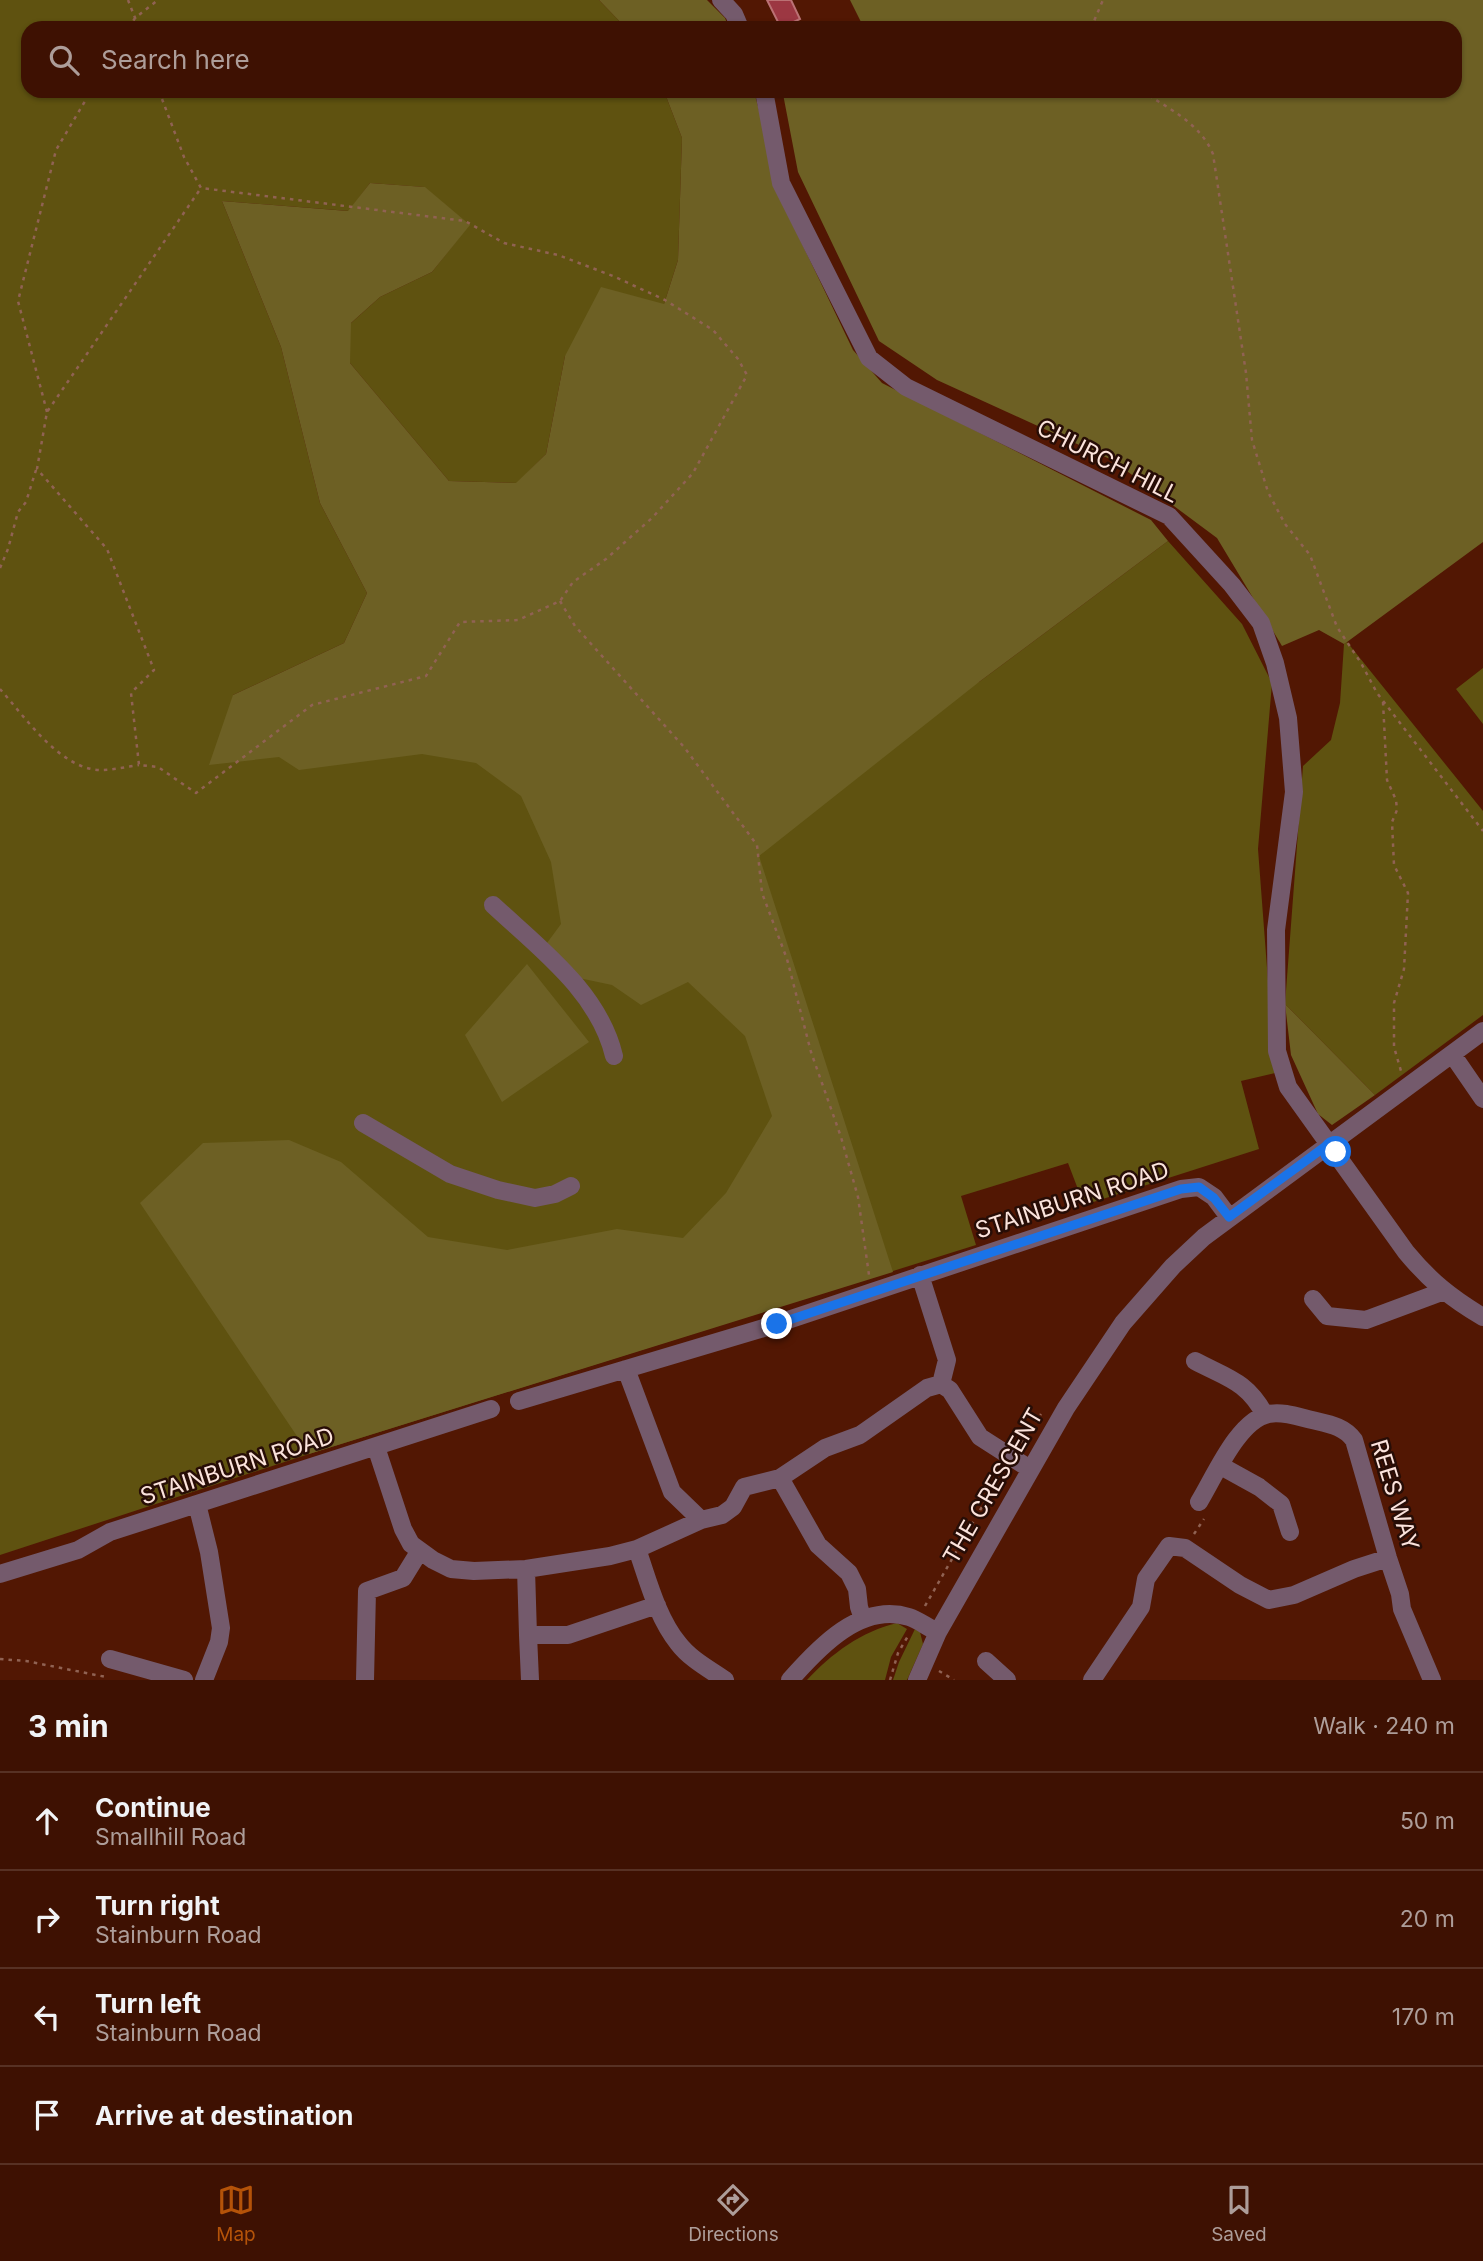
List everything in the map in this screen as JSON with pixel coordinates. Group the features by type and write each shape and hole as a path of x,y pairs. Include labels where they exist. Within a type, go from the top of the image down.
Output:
{"street":[{"path":"721,0 737,21"},
{"name":"CHURCH HILL","path":"765,98 781,183 869,358 906,387 1169,516 1232,585 1261,623 1275,663 1288,718 1294,792 1276,930 1277,1052 1288,1087 1427,1278 1483,1317"},
{"path":"493,905 552,959 584,995 609,1033 614,1056"},
{"name":"THE CRESCENT","path":"917,1680 938,1632 1030,1469 1066,1408 1123,1322 1173,1266 1229,1217 1483,1031"},
{"path":"1452,1054 1483,1099"},
{"path":"363,1123 450,1174 498,1190 535,1198 555,1194 571,1186"},
{"name":"STAINBURN ROAD","path":"519,1401 767,1327 1181,1189 1199,1187 1214,1198 1229,1217"},
{"path":"920,1275 947,1360 941,1384"},
{"path":"1313,1299 1327,1317 1366,1320 1444,1291"},
{"path":"1195,1361 1245,1387 1256,1397 1265,1415 1243,1428 1199,1502"},
{"path":"626,1369 672,1492 701,1520"},
{"path":"376,1447 403,1529 411,1544 419,1552 451,1569 474,1571 526,1569 610,1556 637,1549 701,1520 722,1515 733,1507 744,1487 780,1478 825,1448 860,1435 927,1388 941,1384 950,1390 979,1437 1030,1469"},
{"name":"STAINBURN ROAD","path":"0,1574 78,1550 110,1532 491,1409"},
{"name":"REES WAY","path":"1265,1415 1273,1413 1297,1416 1347,1430 1354,1440 1400,1594 1402,1609 1432,1680"},
{"path":"1221,1465 1259,1487 1281,1504 1290,1532"},
{"path":"780,1478 818,1545 849,1573 857,1589 863,1619"},
{"path":"197,1504 209,1552 221,1628 219,1642 204,1680"},
{"path":"1092,1680 1141,1607 1146,1579 1168,1546 1185,1549 1240,1586 1269,1600 1294,1595 1354,1569 1388,1558"},
{"path":"637,1549 657,1605 678,1643 692,1657 725,1680"},
{"path":"365,1680 367,1591 402,1578 419,1552"},
{"path":"526,1569 530,1680"},
{"path":"528,1635 568,1635 657,1605"},
{"path":"790,1680 827,1644 863,1619 888,1614 910,1617 938,1632"},
{"path":"110,1659 184,1680"},
{"path":"986,1661 1007,1680"}],"path":[{"path":"128,0 136,21"},
{"path":"133,21 158,0"},
{"path":"1094,21 1103,0"},
{"path":"47,412 18,301 55,150 87,98"},
{"path":"162,98 184,157 201,188"},
{"path":"1153,98 1191,123 1210,147 1246,373 1252,440 1274,502 1285,524 1310,555 1337,627 1383,702 1483,831"},
{"path":"0,568 18,512 26,502 37,469 47,412 201,188"},
{"path":"0,689 38,732 71,763 99,770 138,765 158,767 196,793 312,705 426,676 460,622 518,620 559,601 573,582 606,559 652,518 693,472 747,375 738,359 713,330 665,300 558,255 504,243 465,221 298,198 228,193 201,188"},
{"path":"37,469 107,549 154,670 131,693 138,765"},
{"path":"559,601 575,626 684,747 757,845 762,893 787,959 811,1052 841,1137 858,1196 872,1292"},
{"path":"1383,702 1387,780 1396,800 1397,810 1391,822 1394,865 1408,893 1404,969 1394,1003 1394,1047 1406,1088"},
{"path":"890,1680 898,1653 1011,1457 1045,1409 1066,1408"},
{"path":"1185,1549 1205,1516 1199,1502"},
{"path":"0,1659 26,1661 115,1680"},
{"path":"935,1669 954,1680"}],"shaded area":[{"path":"0,0 599,0 619,21 21,21 21,98 667,98 682,138 678,260 664,304 565,356 546,454 517,483 449,481 350,363 350,324 380,297 432,272 469,225 424,187 370,183 349,211 222,201 281,347 320,503 367,593 344,643 233,695 279,757 979,682 1168,541 1242,624 1272,683 1258,849 1275,1073 1241,1081 1259,1149 1084,1205 1068,1163 961,1196 976,1245 309,1454 0,1555"},
{"path":"599,0 707,0 726,21 619,21"},
{"path":"850,0 1483,0 1483,542 1344,644 1319,630 1282,646 1217,538 1112,460 937,380 879,341 798,172 784,98 1462,98 1462,21 860,21"},
{"path":"667,98 756,98 783,204 853,350 882,383 1151,520 1168,541 979,682 759,856 893,1272 309,1454 140,1203 203,1143 289,1140 341,1162 428,1237 507,1250 617,1229 683,1238 726,1193 772,1116 745,1036 688,982 641,1005 612,985 579,978 547,943 561,924 551,862 521,796 476,763 422,754 299,770 279,757 209,765 233,695 344,643 367,593 320,503 281,347 222,201 348,211 370,183 425,187 470,225 432,272 380,297 351,323 350,363 449,481 516,483 546,454 565,356 601,287 664,304 678,260 682,138"},
{"path":"1347,642 1483,811 1483,1015 1375,1095 1285,1004 1303,766 1331,740 1340,703 1344,644"},
{"path":"1483,668 1483,724 1456,689"},
{"path":"527,964 589,1042 502,1102 465,1035"},
{"path":"1285,1004 1375,1095 1332,1125 1318,1114 1291,1055"},
{"path":"897,1623 907,1629 891,1657 885,1680 807,1680 826,1661 859,1638"},
{"path":"915,1629 920,1632 923,1644 907,1680 893,1680 899,1662"}],"building":[{"path":"767,0 791,0 800,19 778,21"}],"route":[{"path":"777,1324 1181,1189 1199,1187 1214,1198 1229,1217 1330,1143 1336,1152"}]}
